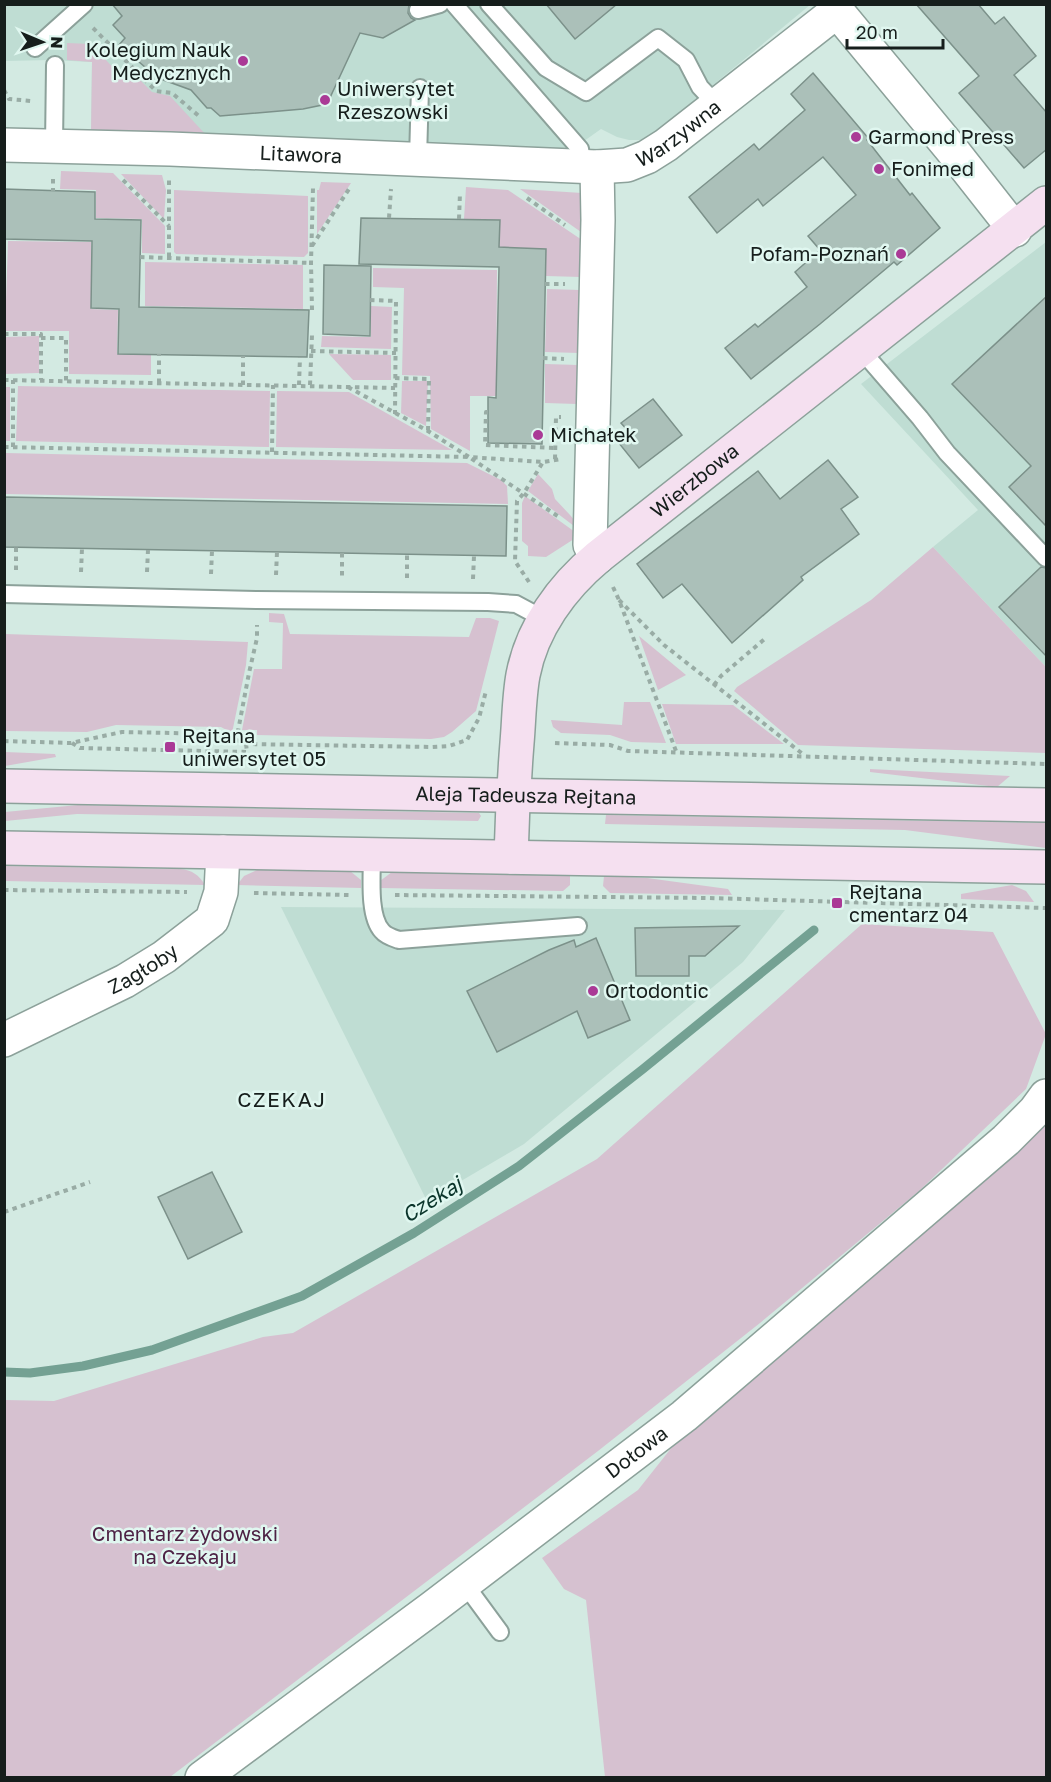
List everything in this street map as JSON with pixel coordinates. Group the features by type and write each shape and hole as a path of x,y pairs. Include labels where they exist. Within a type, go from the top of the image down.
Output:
{"main road":[{"name":"Wierzbowa","path":"511,857 513,795 523,675 544,619 574,579 604,571 861,351 1047,203"},
{"name":"Aleja Tadeusza Rejtana","path":"4,786 1047,805"},
{"path":"4,848 1047,867"}],"street":[{"name":"Warzywna","path":"590,166 627,165 647,157 666,145 841,8 1015,230"},
{"name":"Litawora","path":"4,145 170,149 590,166"},
{"path":"590,166 598,232 590,544 604,571"},
{"name":"Zagłoby","path":"4,1040 125,981 164,957 212,920 221,892 223,852"},
{"name":"Dołowa","path":"202,1778 684,1416 1006,1140 1047,1096"}],"lane":[{"path":"418,10 440,4"},
{"path":"446,4 467,20"},
{"path":"454,4 580,149 590,166"},
{"path":"489,4 546,68 586,92 658,38 686,60 700,87 717,105"},
{"path":"35,48 80,8"},
{"path":"54,146 55,65"},
{"path":"418,159 420,88"},
{"path":"861,351 920,418 947,453 1047,558"},
{"path":"4,594 257,600 488,602 516,604 544,619"},
{"path":"372,855 372,895 375,919 381,930 388,936 399,940 578,926"},
{"path":"464,1583 500,1632"}],"path":[{"path":"80,8 156,91 172,93 207,124"},
{"path":"169,257 170,149"},
{"path":"312,310 310,263 315,155"},
{"path":"389,218 391,180"},
{"path":"459,219 460,183"},
{"path":"311,247 350,189"},
{"path":"519,193 567,226"},
{"path":"140,257 310,263"},
{"path":"370,300 396,301 395,414"},
{"path":"4,334 41,334 41,380"},
{"path":"310,385 312,335"},
{"path":"41,338 66,338 66,381"},
{"path":"311,351 396,353"},
{"path":"159,354 159,383"},
{"path":"243,356 243,385"},
{"path":"299,385 300,357"},
{"path":"395,378 429,379 428,431"},
{"path":"4,380 395,388"},
{"path":"13,380 13,447"},
{"path":"272,452 273,385"},
{"path":"348,387 428,431 566,522"},
{"path":"488,412 486,412 485,445 555,448"},
{"path":"4,447 469,457 543,462 564,459"},
{"path":"531,585 515,561 517,501 543,462"},
{"path":"15,571 16,547"},
{"path":"81,572 82,548"},
{"path":"147,572 148,550"},
{"path":"211,573 212,551"},
{"path":"276,575 277,552"},
{"path":"342,553 342,577"},
{"path":"407,555 407,579"},
{"path":"474,556 474,580"},
{"path":"604,571 619,600 676,751"},
{"path":"71,743 80,748 247,752 246,744 238,731 258,638 257,600"},
{"path":"619,600 664,645 804,756"},
{"path":"714,685 721,676 767,637"},
{"path":"4,741 71,743 122,732 222,734 246,744 432,747 448,746 467,740"},
{"path":"555,743 610,745 628,751 1047,764"},
{"path":"4,890 709,898 1047,908"},
{"path":"4,1212 90,1182"}],"shaded area":[{"name":"Uniwersytet Rzeszowski","path":"4,5 810,5 650,137 642,140 629,140 601,129 570,151 91,133 92,62 5,61"},
{"path":"1046,242 1046,667 933,547 978,510 861,384"},
{"path":"281,907 785,910 743,962 524,1144 427,1201"}],"green space":[{"path":"67,43 91,44 120,75 133,73 152,92 170,96 207,136 91,133 92,62 67,60"},
{"path":"61,171 113,173 165,226 165,254 142,253 142,219 96,218 96,190 60,189"},
{"path":"121,174 162,175 166,190 164,219"},
{"path":"321,182 351,183 317,234 317,190"},
{"path":"466,187 508,190 582,240 581,277 546,276 546,249 499,247 500,220 464,219"},
{"path":"520,189 582,193 581,232"},
{"path":"174,190 308,196 308,253 304,257 176,254 174,252"},
{"path":"8,241 91,242 91,309 118,310 117,354 151,355 151,375 69,374 69,331 5,331"},
{"path":"145,262 303,265 303,309 145,306"},
{"path":"373,268 497,270 496,396 470,396 470,451 431,429 430,376 402,375 404,288 373,287"},
{"path":"547,289 580,290 579,353 545,352"},
{"path":"371,306 392,307 391,349 321,347 322,336 371,337"},
{"path":"39,336 39,373 5,374 5,337"},
{"path":"329,354 391,355 391,380 353,380"},
{"path":"545,364 578,365 577,404 545,403"},
{"path":"402,381 428,381 426,426 401,413"},
{"path":"18,386 270,391 269,447 16,441"},
{"path":"5,387 10,387 10,441 5,441"},
{"path":"277,391 349,392 452,450 276,447"},
{"path":"5,453 467,463 501,480 507,486 508,504 5,494"},
{"path":"538,474 552,489 555,499 575,521 574,526 528,491"},
{"path":"525,496 575,532 574,539 546,557 528,556 528,546 522,541 522,503"},
{"path":"933,547 1046,667 1046,753 798,745 734,691 871,600"},
{"path":"269,613 284,614 290,634 469,637 476,618 490,618 499,621 476,711 444,737 431,739 257,735 257,730 242,730 254,669 282,669 283,623 269,622"},
{"path":"5,634 248,642 246,665 232,733 221,727 116,725 87,732 5,731"},
{"path":"639,636 686,675 658,690"},
{"path":"624,702 650,702 666,743 631,742 610,735 561,733 553,727 551,720 622,725"},
{"path":"662,704 733,705 784,744 676,744"},
{"path":"5,752 55,754 56,757 5,766"},
{"path":"870,769 1010,776 997,787 870,772"},
{"path":"78,805 479,813 481,816 478,821 77,814 5,821 5,812"},
{"path":"606,815 1046,823 1046,848 905,830 605,824"},
{"path":"5,866 180,869 195,874 205,885 5,881"},
{"path":"257,870 350,871 361,880 361,888 237,885 244,876"},
{"path":"392,872 570,876 570,885 563,891 381,888 380,881"},
{"path":"604,876 647,878 728,889 732,895 610,893 603,886"},
{"path":"1012,885 1026,891 1034,902 961,899 961,894"},
{"name":"Cmentarz żydowski na Czekaju","path":"862,924 993,932 1046,1034 1026,1089 919,1191 760,1323 598,1451 170,1777 5,1777 5,1400 54,1401 263,1337 293,1333 597,1159"},
{"path":"1046,1124 1046,1777 605,1777 586,1600 564,1589 542,1558 638,1490 676,1442 935,1223"}],"building":[{"name":"Kolegium Nauk Medycznych","path":"112,4 409,4 408,13 415,20 383,38 360,33 327,104 303,109 220,116 211,108 207,108 191,90 158,78 119,45 125,38 113,25 122,16"},
{"path":"546,4 617,4 575,39"},
{"path":"916,4 978,4 995,24 1004,17 1036,56 1014,75 1047,113 1047,149 1024,168 959,93 979,76"},
{"path":"813,73 869,139 867,140 910,195 912,193 940,228 897,265 894,262 751,379 725,348 755,324 758,327 807,287 795,272 820,250 808,236 856,195 823,157 763,206 758,199 717,233 689,197 754,144 759,150 805,110 791,94"},
{"path":"4,189 95,192 95,219 141,220 139,307 309,310 307,357 118,354 119,309 91,308 92,241 4,239"},
{"path":"361,218 500,220 499,247 546,249 542,444 488,443 488,397 496,398 499,267 359,264"},
{"path":"324,265 371,266 370,336 323,334"},
{"path":"1047,296 1047,527 1009,487 1031,466 952,384"},
{"path":"653,399 682,435 639,468 618,442 630,433 621,423"},
{"path":"828,460 858,497 841,509 859,534 801,577 803,580 732,643 682,584 663,598 637,564 758,471 780,499"},
{"path":"4,497 507,506 506,556 4,547"},
{"path":"1041,567 1047,568 1047,657 999,607"},
{"path":"739,926 705,956 689,956 689,976 636,976 635,928"},
{"path":"596,938 630,1020 588,1038 577,1011 497,1052 467,991 549,950 574,940 576,947"},
{"path":"212,1172 242,1232 188,1259 158,1197"}],"waterway":[{"name":"Czekaj","path":"4,1372 30,1373 83,1366 152,1350 302,1296 414,1233 519,1166 814,930"}],"place":[{"name":"Kolegium Nauk Medycznych","path":"243,61"},
{"name":"Uniwersytet Rzeszowski","path":"325,100"},
{"name":"Garmond Press","path":"856,137"},
{"name":"Fonimed","path":"879,169"},
{"name":"Pofam-Poznań","path":"901,254"},
{"name":"Michałek","path":"538,435"},
{"name":"Rejtana uniwersytet 05","path":"170,747"},
{"name":"Rejtana cmentarz 04","path":"837,903"},
{"name":"Ortodontic","path":"593,991"}],"district":[{"name":"CZEKAJ","path":"282,1100"}]}
